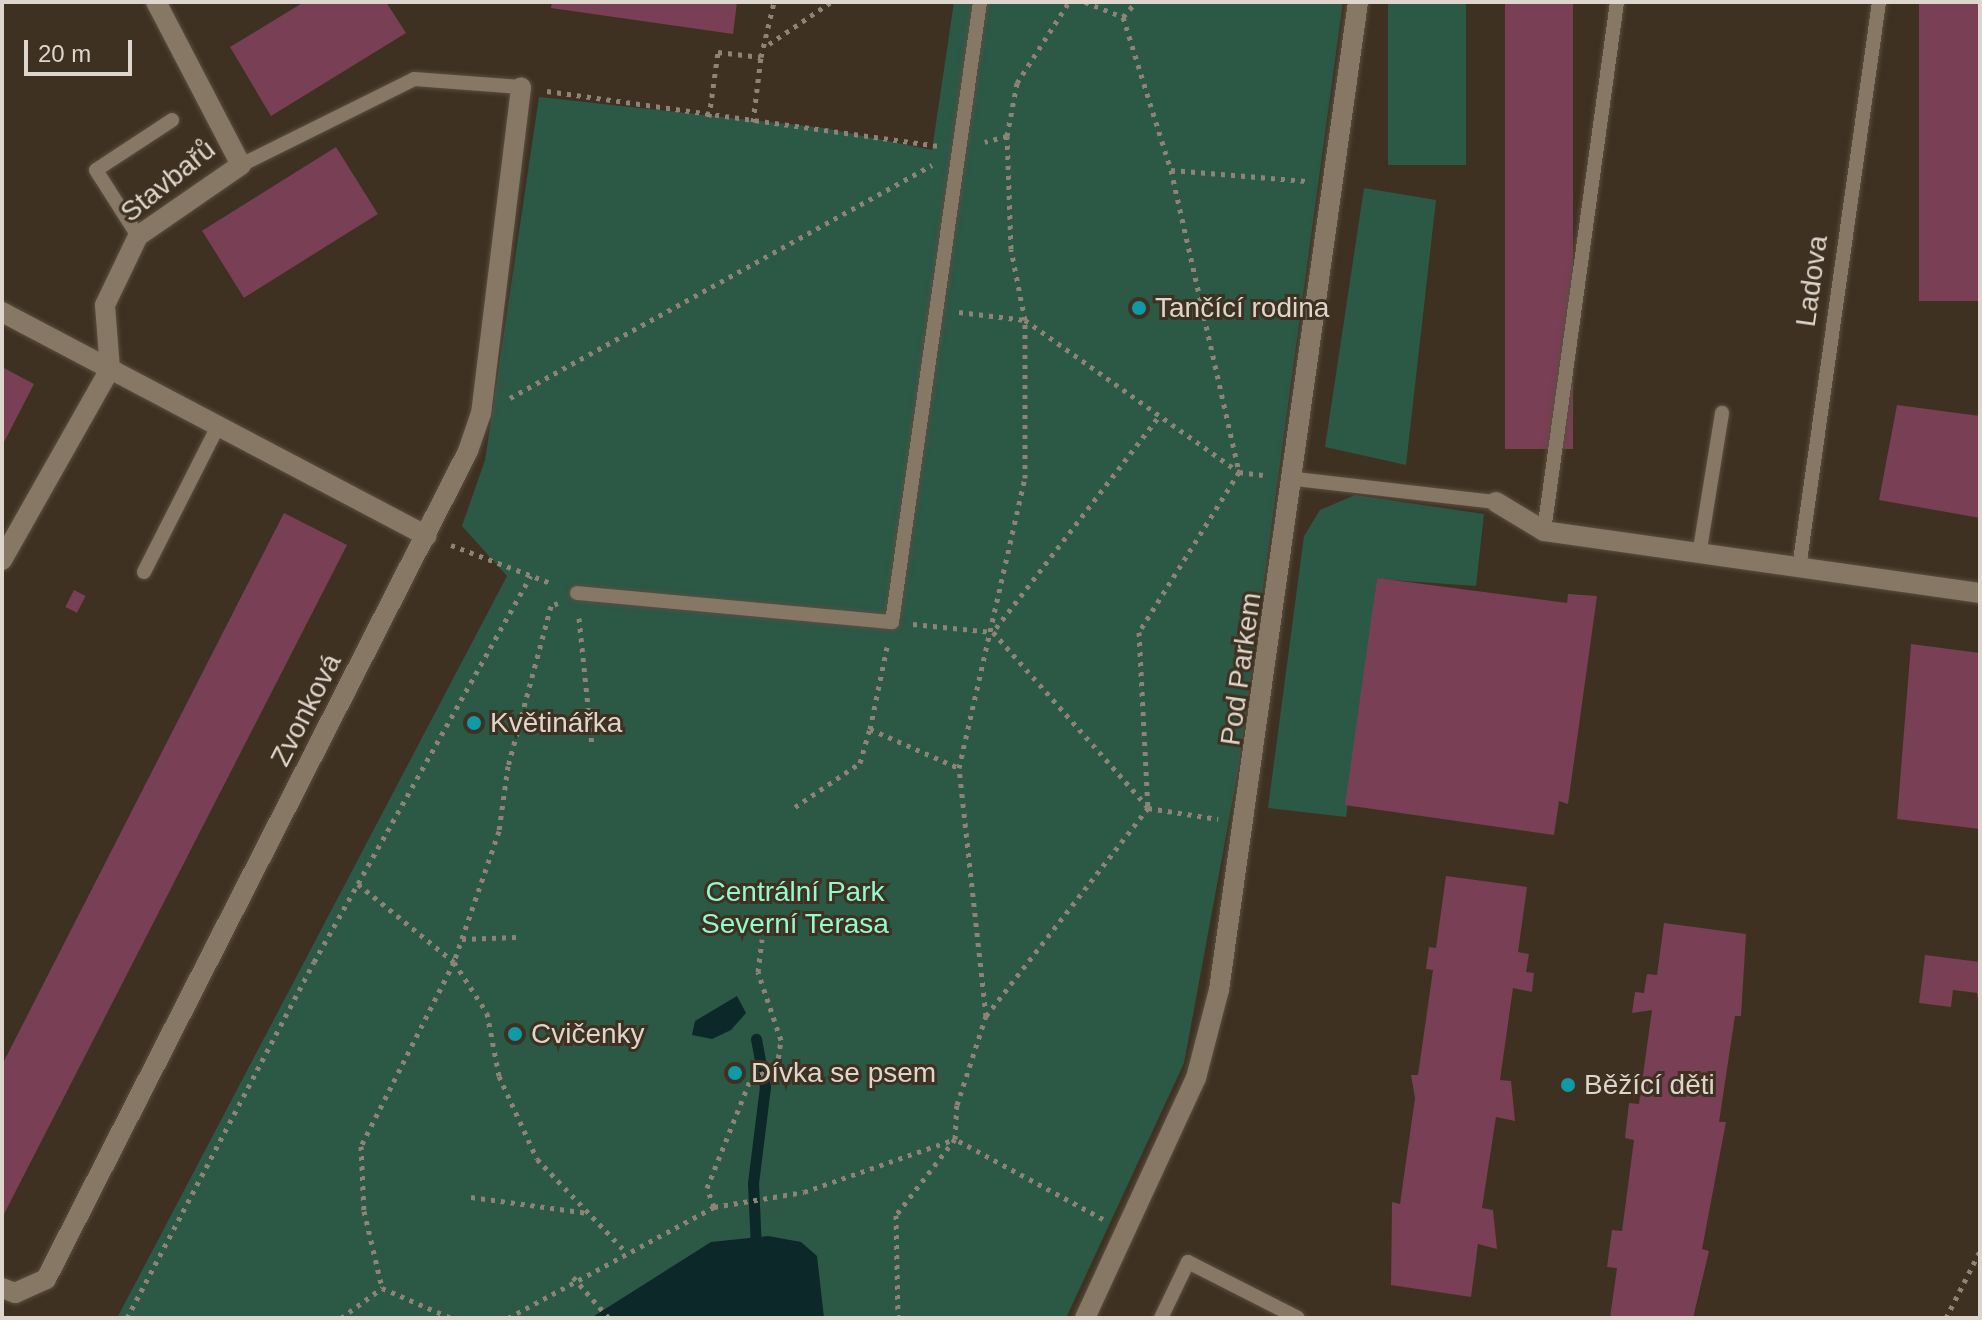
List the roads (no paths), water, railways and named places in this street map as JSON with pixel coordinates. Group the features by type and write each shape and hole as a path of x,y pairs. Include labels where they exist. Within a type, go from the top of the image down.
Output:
{"street":[{"name":"Stavbařů","path":"110,369 105,305 138,236 241,165 156,2"},
{"name":"Pod Parkem","path":"1085,1318 1129,1233 1196,1078 1247,823 1296,479 1358,2"},
{"name":"Zvonková","path":"2,1288 15,1293 46,1279 427,536 481,414 521,87"},
{"path":"2,312 427,536"},
{"path":"2,560 110,369"},
{"path":"1496,502 1544,531 1700,549 1799,568 1980,593"}],"lane":[{"path":"577,593 892,622 980,2"},
{"path":"1544,531 1617,2"},
{"name":"Ladova","path":"1799,568 1879,2"},
{"path":"241,165 414,79 521,87"},
{"path":"138,236 96,170 172,120"},
{"path":"1700,549 1722,413"},
{"path":"144,572 218,426"},
{"path":"1296,479 1496,502"},
{"path":"1161,1318 1188,1262 1298,1318"}],"water":[{"path":"737,996 746,1013 731,1030 712,1039 692,1035 695,1021"},
{"path":"768,1236 801,1242 817,1256 824,1318 591,1318 711,1242"}],"waterway":[{"path":"756,1039 765,1087 753,1183 756,1249"}],"place":[{"name":"Tančící rodina","path":"1139,308"},
{"name":"Květinářka","path":"474,723"},
{"name":"Cvičenky","path":"515,1034"},
{"name":"Dívka se psem","path":"735,1073"},
{"name":"Běžící děti","path":"1568,1085"}],"park label":[{"name":"Centrální Park Severní Terasa","path":"795,908"}]}
